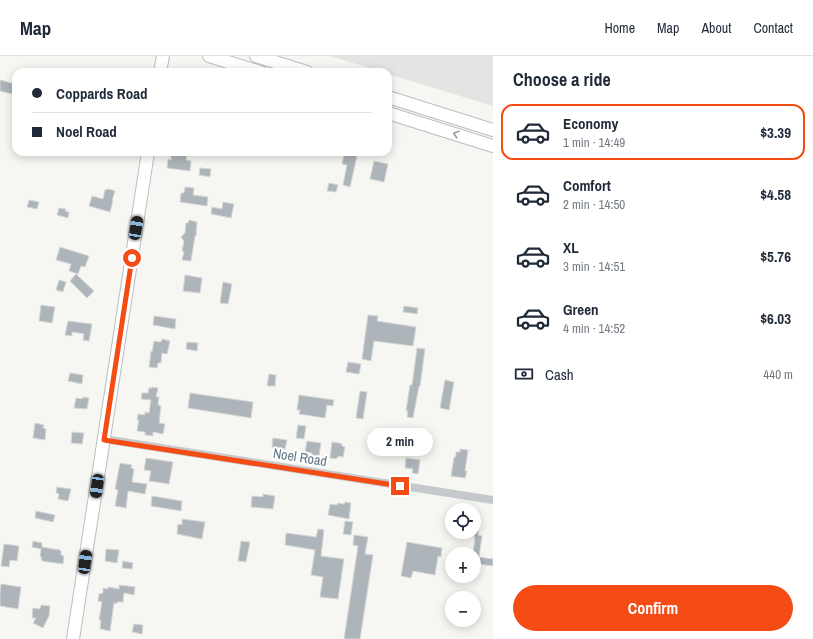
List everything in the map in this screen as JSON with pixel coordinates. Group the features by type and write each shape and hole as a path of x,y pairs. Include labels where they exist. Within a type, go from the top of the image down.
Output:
{"street":[{"path":"161,68 163,56"},
{"path":"209,56 247,68"},
{"path":"256,56 294,68"},
{"path":"392,98 493,130"},
{"path":"392,114 493,146"},
{"path":"73,639 147,156"},
{"name":"Noel Road","path":"104,440 493,500"}],"shaded area":[{"path":"330,56 493,56 493,106 392,75 392,68 370,68"}],"building":[{"path":"0,80 12,83 12,94 0,91"},
{"path":"171,156 187,156 186,160 191,161 190,171 167,168 168,159 171,160"},
{"path":"344,156 357,156 350,187 343,185 347,165 342,164"},
{"path":"374,161 388,164 384,182 370,179"},
{"path":"200,168 211,169 210,177 199,175"},
{"path":"329,183 338,185 336,192 327,191"},
{"path":"185,187 194,188 193,195 208,197 207,206 180,202 181,193 184,193"},
{"path":"109,189 115,191 110,212 89,206 92,196 103,199 105,190"},
{"path":"29,200 39,202 37,209 27,207"},
{"path":"223,202 234,204 231,218 211,214 212,207 222,209"},
{"path":"59,208 66,209 65,211 69,212 68,218 57,215"},
{"path":"189,220 197,222 191,261 182,260 184,241 181,237 185,233 186,223 188,223"},
{"path":"60,247 89,256 85,267 81,266 78,274 69,271 71,264 56,260"},
{"path":"76,274 94,291 87,298 70,281"},
{"path":"185,275 202,278 200,293 183,291"},
{"path":"59,280 66,282 63,292 56,290"},
{"path":"223,282 232,284 228,304 220,303"},
{"path":"41,305 55,307 52,323 39,321"},
{"path":"404,306 418,308 417,314 403,312"},
{"path":"368,315 378,316 377,321 416,327 413,346 374,341 371,361 362,359"},
{"path":"154,316 176,319 175,329 153,325"},
{"path":"68,321 92,324 89,341 83,340 84,334 72,332 72,336 65,335"},
{"path":"162,339 170,341 167,354 162,353 161,363 158,363 157,368 149,367 154,341 161,342"},
{"path":"187,342 198,343 197,351 186,349"},
{"path":"417,348 425,349 420,386 413,418 407,417 408,411 406,411 410,385 412,385"},
{"path":"348,362 361,364 359,374 346,372"},
{"path":"70,373 83,375 82,384 68,381"},
{"path":"269,374 276,375 275,386 267,386"},
{"path":"445,380 454,382 449,410 440,408"},
{"path":"149,388 158,388 156,397 159,397 158,405 161,406 159,423 165,424 163,434 153,432 153,436 145,435 145,432 137,431 139,420 137,420 138,414 145,415 145,412 149,413 151,400 141,399 142,393 148,393"},
{"path":"360,391 367,392 363,419 356,418"},
{"path":"190,393 253,402 251,418 188,408"},
{"path":"299,395 334,400 333,406 327,405 325,418 299,414 300,410 297,410"},
{"path":"83,397 89,398 87,409 74,408 76,398 83,399"},
{"path":"35,423 44,425 43,428 46,429 45,440 33,438"},
{"path":"298,425 306,426 304,439 296,438"},
{"path":"72,432 84,433 82,444 71,443"},
{"path":"407,436 415,438 413,452 404,450"},
{"path":"273,438 287,440 285,449 272,447"},
{"path":"307,441 321,443 319,456 311,455 312,453 305,452"},
{"path":"332,442 342,444 342,446 345,447 343,457 338,456 336,459 330,458"},
{"path":"460,449 468,450 465,471 467,471 465,478 451,476 454,457 456,457 456,452 460,452"},
{"path":"146,458 173,462 169,484 149,481 151,471 144,470"},
{"path":"406,458 420,460 418,474 412,473 413,469 405,468"},
{"path":"120,463 132,465 131,468 134,469 132,482 147,484 145,494 128,491 126,508 115,506 118,490 115,489"},
{"path":"57,487 71,489 68,501 58,499 59,494 56,493"},
{"path":"263,494 275,496 273,509 251,507 252,496 263,497"},
{"path":"152,496 182,501 181,511 151,506"},
{"path":"345,502 351,503 349,519 328,515 330,504 337,505 338,503 344,504"},
{"path":"36,511 55,515 53,522 35,518"},
{"path":"182,519 205,522 202,539 177,534 178,524 182,525"},
{"path":"345,521 353,522 351,535 343,534"},
{"path":"318,529 324,530 321,556 344,559 338,599 320,597 323,577 311,575 315,550 285,545 286,533 316,537"},
{"path":"354,535 368,537 365,554 373,555 360,639 344,639 358,546 353,545"},
{"path":"482,536 480,547 474,547 475,539 481,539"},
{"path":"33,541 42,543 42,547 60,550 61,555 64,556 63,564 42,561 42,557 40,557 41,549 32,547"},
{"path":"241,541 250,542 246,562 238,561"},
{"path":"407,542 442,548 441,557 438,556 435,575 413,571 411,578 401,576"},
{"path":"4,544 19,546 17,561 10,560 9,567 1,566"},
{"path":"106,549 119,550 117,563 105,561"},
{"path":"481,557 493,559 493,566 481,564"},
{"path":"123,561 133,563 132,569 122,568"},
{"path":"1,584 21,587 18,609 0,606"},
{"path":"119,585 135,587 134,595 124,593 123,602 117,602 117,604 114,603 110,631 100,629 101,620 99,620 102,602 98,601 99,594 103,593 103,588 108,589 108,587 119,589"},
{"path":"41,605 50,606 49,616 43,628 33,623 36,618 32,618 33,608 40,609"},
{"path":"134,624 143,625 142,634 132,632"}],"route":[{"path":"132,258 104,440 400,486"}]}
